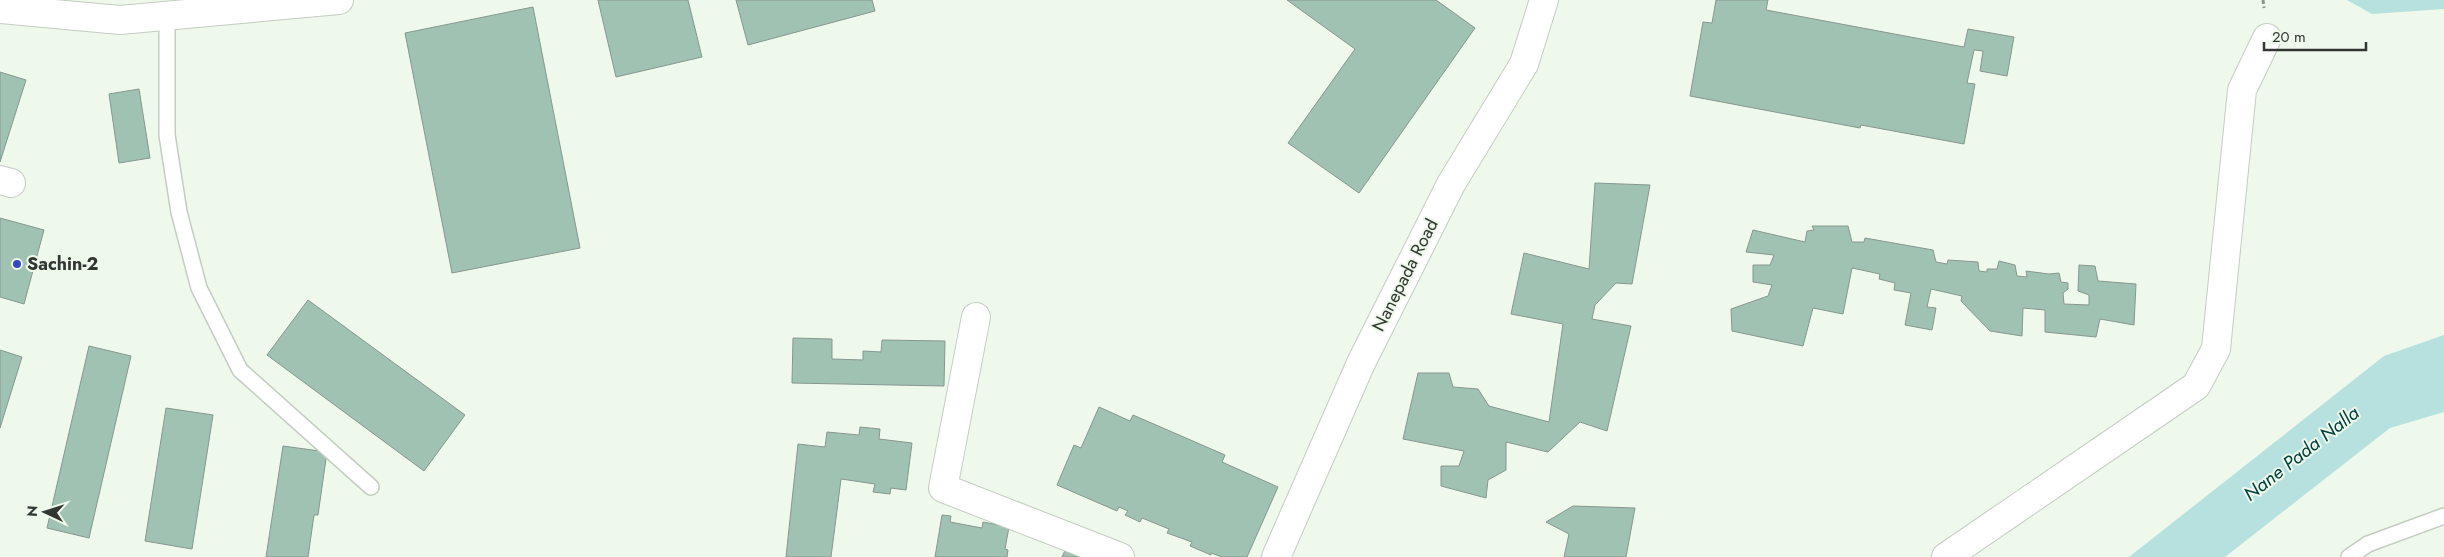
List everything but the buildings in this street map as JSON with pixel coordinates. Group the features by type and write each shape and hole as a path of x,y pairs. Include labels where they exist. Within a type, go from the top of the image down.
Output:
{"street":[{"path":"0,9 120,20 339,0"},
{"name":"Nanepada Road","path":"1276,557 1361,363 1442,202 1524,64 1544,0"},
{"path":"1946,557 2196,386 2216,349 2242,90 2267,38"},
{"path":"976,317 943,488 1120,557"}],"lane":[{"path":"167,16 167,135 179,212 199,288 240,370 371,487"},
{"path":"2349,557 2368,544 2444,516"}],"water":[{"path":"2347,0 2444,0 2444,9 2372,14"},
{"name":"Nane Pada Nalla","path":"2444,335 2444,412 2390,428 2225,557 2129,557 2384,356"}],"place":[{"name":"Sachin-2","path":"17,264"}]}
